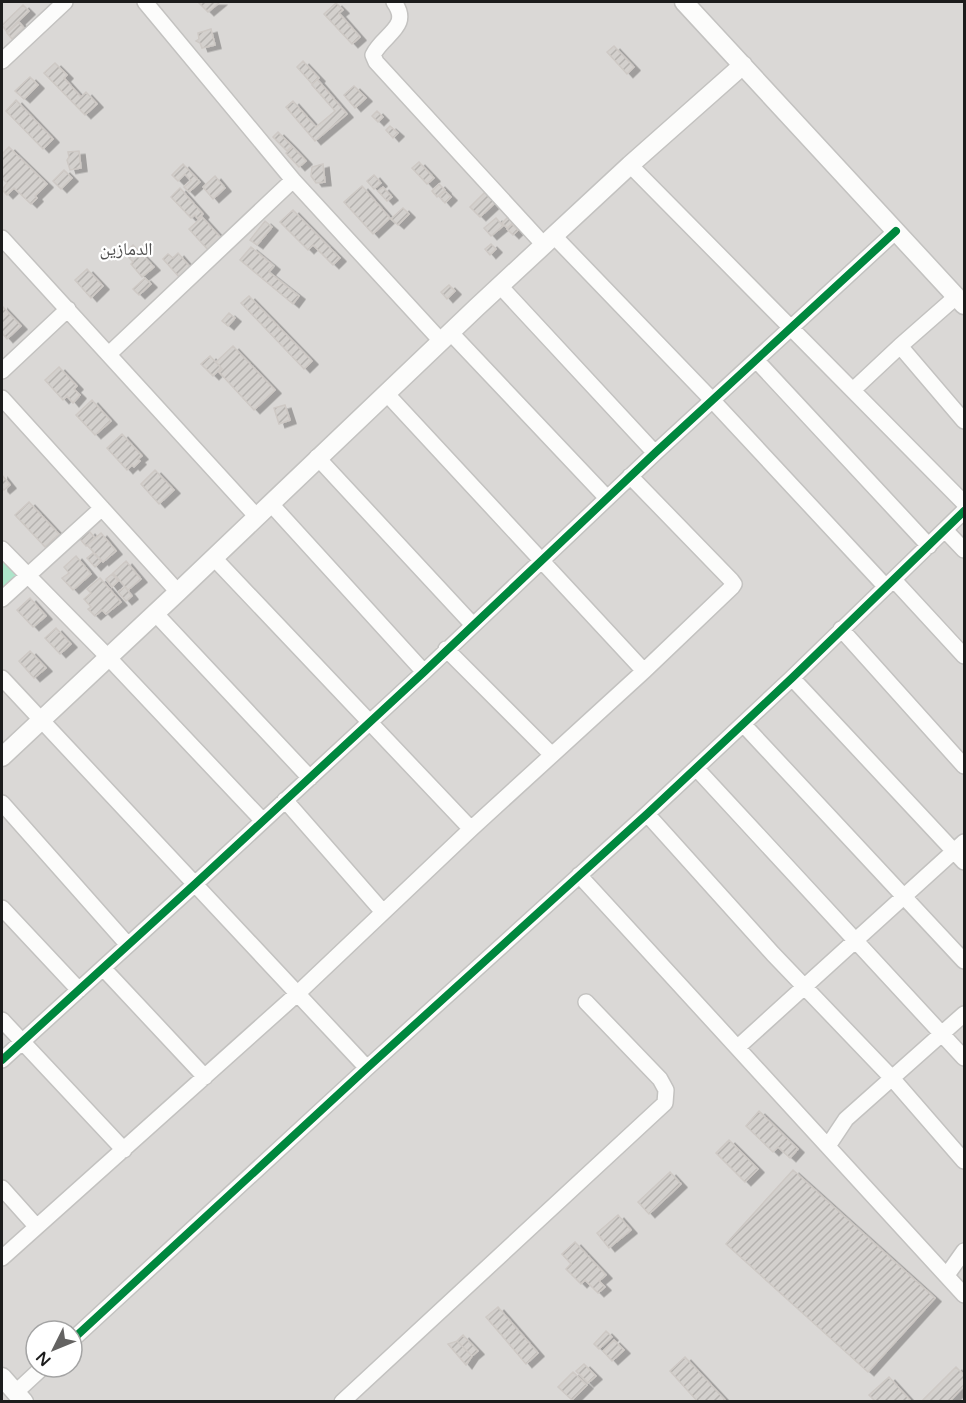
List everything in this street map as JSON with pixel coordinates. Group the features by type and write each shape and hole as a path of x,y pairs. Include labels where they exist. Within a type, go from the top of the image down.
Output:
{"street":[{"path":"2,62 65,2"},
{"path":"145,2 293,180 607,498"},
{"path":"394,2 401,11 401,19 376,48 373,55 376,62 549,240 713,401 964,656"},
{"path":"692,4 743,65 961,301 900,346 853,390"},
{"path":"2,757 549,240 743,65"},
{"path":"630,165 964,503"},
{"path":"109,354 293,180"},
{"path":"2,1060 310,778 630,476 896,231"},
{"path":"2,238 257,517"},
{"path":"500,286 655,453"},
{"path":"2,371 68,309"},
{"path":"900,346 964,421"},
{"path":"757,361 929,546"},
{"path":"386,393 644,671"},
{"path":"2,398 178,592"},
{"path":"317,457 473,625"},
{"path":"2,1258 297,994 471,829 644,671 734,584 630,476"},
{"path":"271,504 424,672"},
{"path":"2,599 102,507"},
{"path":"84,1329 647,814 792,678 964,511"},
{"path":"945,530 964,550"},
{"path":"2,549 263,821"},
{"path":"214,558 471,829"},
{"path":"155,613 310,778"},
{"path":"841,629 964,766"},
{"path":"446,650 552,755"},
{"path":"2,678 367,1068"},
{"path":"738,1047 904,897 961,852 792,678"},
{"path":"743,724 964,961"},
{"path":"696,768 964,1058"},
{"path":"285,800 383,912"},
{"path":"2,803 128,945"},
{"path":"647,814 773,954 891,1077 964,1161"},
{"path":"579,875 964,1295"},
{"path":"2,908 79,990"},
{"path":"103,968 205,1077"},
{"path":"342,1401 665,1103 666,1090 660,1079 586,1002"},
{"path":"828,1146 846,1119 964,1014"},
{"path":"2,1020 124,1150"},
{"path":"2,1188 36,1226"},
{"path":"947,1275 964,1251"},
{"path":"2,1377 20,1397 34,1379"}],"shaded area":[{"path":"2,2 964,2 964,1401 2,1402"}],"green space":[{"path":"2,557 18,575 2,591"}],"building":[{"path":"198,2 220,2 208,12"},
{"path":"336,3 343,10 339,13 360,37 352,44 324,14"},
{"path":"23,5 29,11 7,32 2,25"},
{"path":"19,22 24,28 12,39 7,33"},
{"path":"211,29 215,45 202,48 196,41 199,39 198,33"},
{"path":"614,46 634,67 627,74 607,52"},
{"path":"303,61 319,78 312,84 297,67"},
{"path":"55,63 67,75 64,78 81,97 86,92 97,104 85,115 44,73"},
{"path":"30,77 38,85 24,99 15,91"},
{"path":"317,79 347,114 315,141 286,107 293,101 316,127 335,111 312,85"},
{"path":"354,86 366,98 355,108 344,95"},
{"path":"16,100 53,139 43,149 6,111"},
{"path":"377,111 383,117 378,122 372,116"},
{"path":"390,126 398,133 393,138 386,130"},
{"path":"278,132 292,146 287,151 273,137"},
{"path":"9,147 47,184 35,196 37,198 31,204 14,188 7,195 2,190 7,183 2,178 2,154"},
{"path":"293,147 306,161 299,167 286,153"},
{"path":"79,151 81,168 70,170 67,160 68,152"},
{"path":"419,162 434,178 427,184 412,168"},
{"path":"183,164 200,182 189,192 184,187 191,181 185,174 178,181 172,175"},
{"path":"323,164 325,182 316,183 311,176 312,167"},
{"path":"64,170 72,178 61,189 53,181"},
{"path":"374,175 381,183 374,189 367,181"},
{"path":"215,176 225,188 213,199 203,187"},
{"path":"439,184 445,190 437,197 432,191"},
{"path":"362,186 390,218 373,234 344,202"},
{"path":"383,187 392,197 387,201 378,191"},
{"path":"180,188 203,214 198,219 195,215 191,218 171,197"},
{"path":"445,191 451,197 445,203 439,196"},
{"path":"485,192 495,203 480,217 470,207"},
{"path":"403,208 409,214 398,225 391,219"},
{"path":"293,210 340,258 333,265 313,245 308,250 280,222"},
{"path":"202,217 222,239 209,251 189,229"},
{"path":"508,217 513,223 507,228 502,223"},
{"path":"496,218 503,226 491,236 484,228"},
{"path":"265,221 272,227 257,245 250,240"},
{"path":"512,224 518,230 513,235 507,229"},
{"path":"491,244 496,249 490,255 485,249"},
{"path":"133,245 154,267 142,277 125,253"},
{"path":"251,247 274,266 269,272 299,296 293,304 240,260"},
{"path":"178,253 191,268 180,278 163,259 168,254 173,258"},
{"path":"87,269 103,286 91,298 75,280"},
{"path":"145,278 151,284 139,295 133,289"},
{"path":"449,285 455,291 447,299 441,292"},
{"path":"249,296 312,361 304,369 241,303"},
{"path":"2,306 21,326 7,339 2,333"},
{"path":"229,313 235,318 228,326 222,321"},
{"path":"233,346 275,390 254,410 219,372 222,369 216,362"},
{"path":"210,356 221,368 213,376 201,364"},
{"path":"59,367 77,386 74,389 80,395 73,403 67,396 63,400 45,380"},
{"path":"92,400 111,421 95,435 76,415"},
{"path":"285,405 290,420 279,424 274,408"},
{"path":"122,434 142,456 134,467 132,465 127,470 107,448"},
{"path":"155,470 174,490 159,504 141,484"},
{"path":"2,475 10,485 4,490 2,488"},
{"path":"29,502 59,534 45,547 15,515"},
{"path":"89,531 95,538 86,546 80,539"},
{"path":"101,533 116,551 103,562 87,545"},
{"path":"93,553 101,561 95,567 87,558"},
{"path":"76,556 91,574 73,590 62,578 69,573 64,567"},
{"path":"126,561 141,579 128,590 113,573"},
{"path":"112,574 118,581 112,587 106,579"},
{"path":"100,578 121,602 106,614 102,610 95,616 88,609 91,607 84,599 91,593 87,589"},
{"path":"125,587 132,596 126,601 118,592"},
{"path":"30,598 46,616 33,627 17,610"},
{"path":"56,628 71,644 60,654 45,638"},
{"path":"30,651 46,668 34,678 19,661"},
{"path":"759,1111 798,1149 790,1158 778,1147 773,1152 746,1126"},
{"path":"729,1140 758,1169 745,1182 716,1153"},
{"path":"793,1170 935,1298 868,1372 726,1244"},
{"path":"670,1172 681,1184 649,1214 638,1202"},
{"path":"618,1215 631,1230 609,1248 597,1233"},
{"path":"575,1242 606,1275 599,1281 605,1287 598,1293 585,1280 581,1284 566,1269 571,1264 562,1254"},
{"path":"498,1307 538,1353 526,1364 486,1317"},
{"path":"606,1331 612,1337 599,1349 594,1344"},
{"path":"463,1335 478,1351 472,1356 457,1341"},
{"path":"614,1340 624,1350 612,1361 603,1351"},
{"path":"457,1341 472,1356 466,1365 448,1344"},
{"path":"685,1357 727,1402 698,1402 670,1371"},
{"path":"584,1364 596,1376 588,1383 576,1371"},
{"path":"956,1367 964,1375 964,1386 949,1402 924,1402 923,1400"},
{"path":"573,1372 587,1385 572,1400 558,1387"},
{"path":"889,1377 910,1400 908,1402 876,1402 869,1395"}],"cycle path":[{"path":"2,1060 424,672 655,453 896,231"},
{"path":"84,1329 647,814 792,678 964,511"}],"district":[{"name":"الدمازين","path":"126,249"}]}
